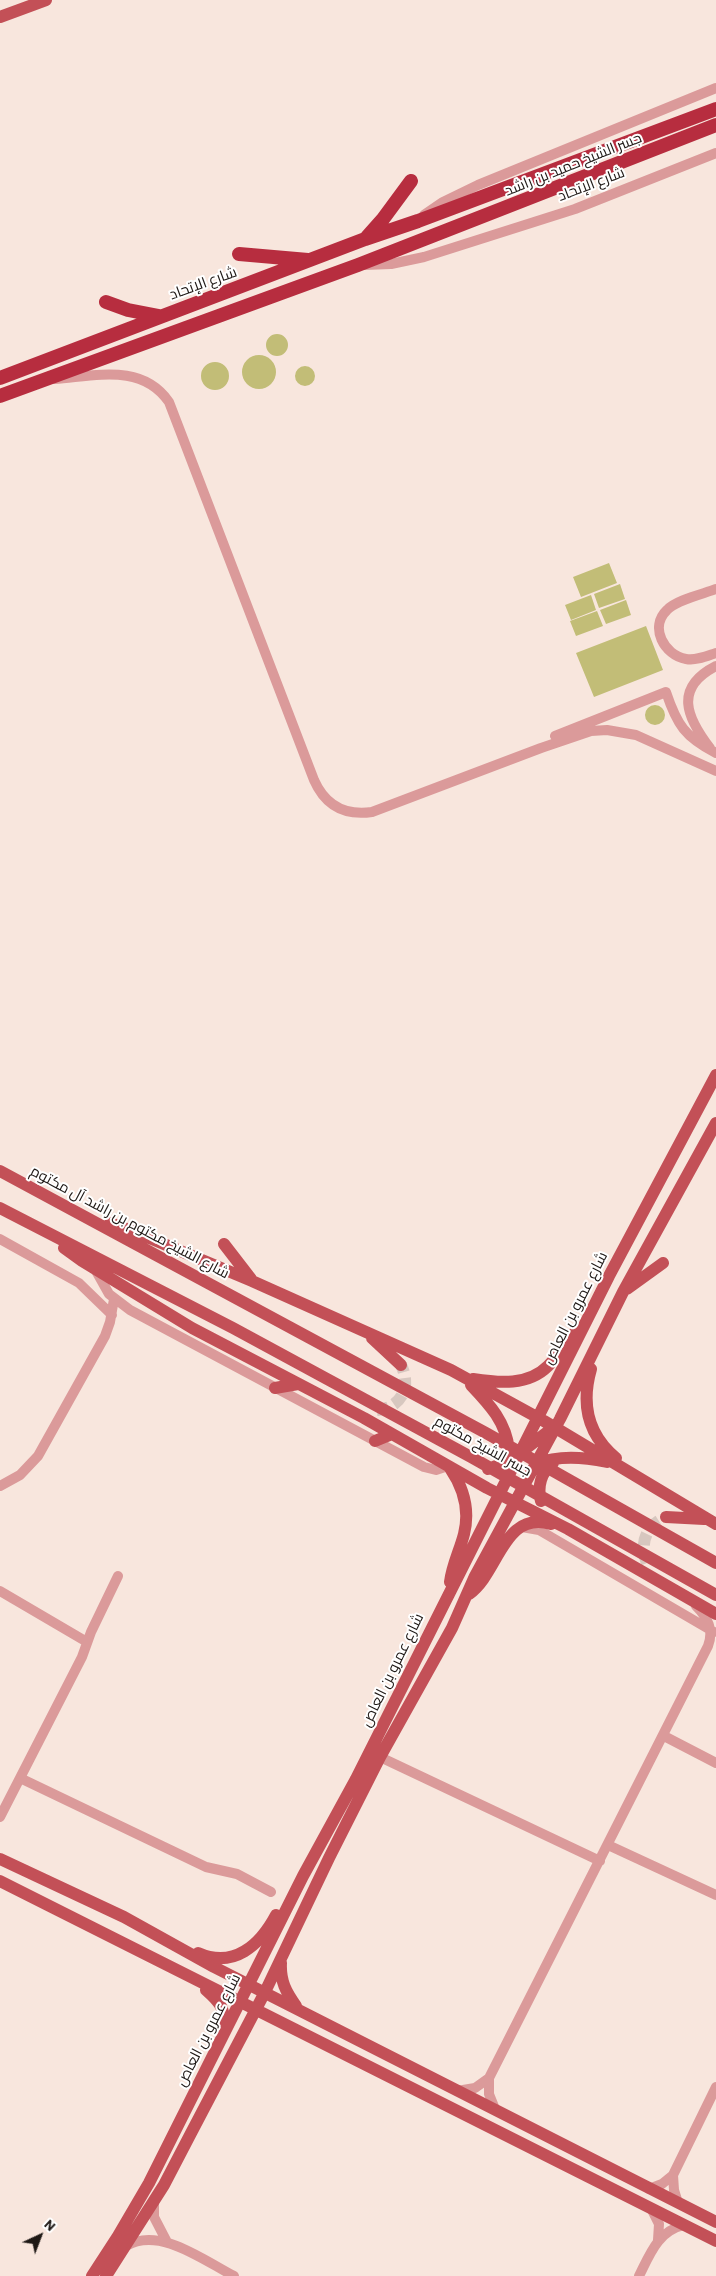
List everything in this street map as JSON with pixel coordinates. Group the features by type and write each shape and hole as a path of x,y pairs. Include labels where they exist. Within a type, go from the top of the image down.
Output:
{"highway":[{"name":"جسر الشيخ حميد بن راشد","path":"444,212 716,109"},
{"name":"جسر الشيخ حميد بن راشد","path":"442,234 716,125"},
{"path":"364,239 383,219 411,181"},
{"name":"شارع الإتحاد","path":"0,378 364,239 444,212"},
{"name":"شارع الإتحاد","path":"0,396 49,380 442,234"},
{"path":"239,254 312,260"},
{"path":"106,302 128,310 162,316"}],"main road":[{"path":"0,17 46,0"},
{"name":"شارع عمرو بن العاص","path":"588,1320 617,1260 716,1075"},
{"name":"شارع عمرو بن العاص","path":"92,2276 150,2183 301,1881 356,1779 450,1590 514,1467 550,1422 600,1339 716,1123"},
{"name":"شارع الشيخ مكتوم بن راشد آل مكتوم","path":"0,1171 246,1302"},
{"path":"0,1208 47,1233 70,1253 192,1328 568,1529 716,1614"},
{"path":"91,1218 140,1234 252,1281 356,1326 462,1376 550,1422 712,1522"},
{"name":"جسر الشيخ مكتوم","path":"47,1233 233,1328 471,1457 716,1595"},
{"path":"224,1244 252,1281"},
{"path":"624,1292 663,1263"},
{"name":"جسر الشيخ مكتوم","path":"246,1302 477,1428 716,1563"},
{"path":"462,1376 505,1383 533,1377 548,1366 575,1332 588,1320"},
{"path":"514,1467 550,1422 582,1346 588,1329 588,1320"},
{"path":"356,1326 380,1344 401,1365"},
{"path":"600,1339 586,1388 588,1418 598,1439 630,1472"},
{"path":"462,1376 498,1416 507,1437 514,1467 516,1502"},
{"path":"275,1388 298,1384"},
{"path":"336,1404 377,1410"},
{"name":"شارع عمرو بن العاص","path":"106,2276 155,2199 256,2010 380,1757 452,1628 484,1559 516,1502 550,1422"},
{"path":"374,1440 392,1434"},
{"path":"531,1446 530,1470 534,1491 543,1506 568,1529"},
{"path":"448,1466 462,1470 482,1471 501,1466 530,1470 564,1458 586,1458 616,1464"},
{"path":"543,1506 539,1490 540,1481 549,1466 564,1458"},
{"path":"448,1466 460,1487 466,1510 464,1533 454,1563 450,1590"},
{"path":"666,1517 712,1522"},
{"path":"465,1597 480,1584 510,1536 521,1527 540,1522 568,1529"},
{"path":"647,1563 661,1582"},
{"path":"0,1860 144,1928 196,1958 298,2008 716,2222"},
{"path":"0,1881 652,2210 716,2240"},
{"path":"144,1928 154,1930 202,1956 220,1958 237,1955 259,1942 284,1900 301,1881"},
{"path":"282,1957 282,1980 288,1996 298,2008"},
{"path":"191,1977 222,2005 224,2011 224,2033"},
{"path":"239,2039 259,2024 282,2022"}],"street":[{"name":"شارع الإتحاد","path":"418,221 429,211 457,194 716,88"},
{"name":"شارع الإتحاد","path":"358,266 391,264 424,257 575,209 716,153"},
{"path":"49,380 131,376 153,384 168,402 314,780 319,791 331,804 347,812 359,814 372,812 541,748 591,732 621,731 650,740 716,771"},
{"path":"716,589 668,608 661,616 658,626 659,636 664,646 674,654 686,659 699,659 716,653"},
{"path":"714,752 694,727 689,716 688,706 693,686 699,677 716,666"},
{"path":"541,748 554,737 666,692 675,717 683,730 694,741 714,752"},
{"path":"0,1239 79,1283 112,1315"},
{"path":"95,1269 114,1299 130,1310 428,1469 436,1470 448,1466"},
{"path":"0,1486 20,1475 44,1448 105,1336 112,1315 114,1299"},
{"path":"521,1527 539,1530 713,1632"},
{"path":"0,1817 82,1657 87,1642 118,1576"},
{"path":"0,1592 87,1642"},
{"path":"495,2109 488,2094 489,2078 712,1644 713,1632 706,1617 690,1599"},
{"path":"664,1736 716,1763"},
{"path":"380,1757 600,1861"},
{"path":"20,1778 206,1867 233,1873 271,1892"},
{"path":"608,1845 716,1895"},
{"path":"457,2091 475,2088 489,2078"},
{"path":"649,2188 662,2184 673,2176 716,2087"},
{"path":"673,2176 674,2190 678,2203"},
{"path":"155,2199 154,2216 167,2242"},
{"path":"652,2210 658,2224 658,2240"},
{"path":"639,2276 658,2240 672,2228 684,2225"},
{"path":"126,2246 146,2239 167,2242 234,2276"}],"shaded area":[{"path":"277,334 285,337 288,345 285,353 277,356 269,353 266,345 269,337"},
{"path":"259,355 271,360 276,372 271,384 259,389 247,384 242,372 247,360"},
{"path":"215,362 225,366 229,376 225,386 215,390 205,386 201,376 205,366"},
{"path":"301,366 309,366 315,372 315,380 309,386 301,386 295,380 295,372"},
{"path":"609,563 617,583 581,597 573,577"},
{"path":"620,584 625,599 599,608 594,594"},
{"path":"591,595 596,610 571,620 565,605"},
{"path":"626,600 631,615 606,624 600,610"},
{"path":"597,611 603,626 576,636 570,621"},
{"path":"646,626 663,670 594,697 576,653"},
{"path":"651,705 659,705 665,711 665,719 659,725 651,725 645,719 645,711"}],"tunnel":[{"path":"377,1410 392,1405 402,1395 405,1381 401,1365"},
{"path":"647,1563 644,1549 646,1536 653,1525 666,1517"}]}
